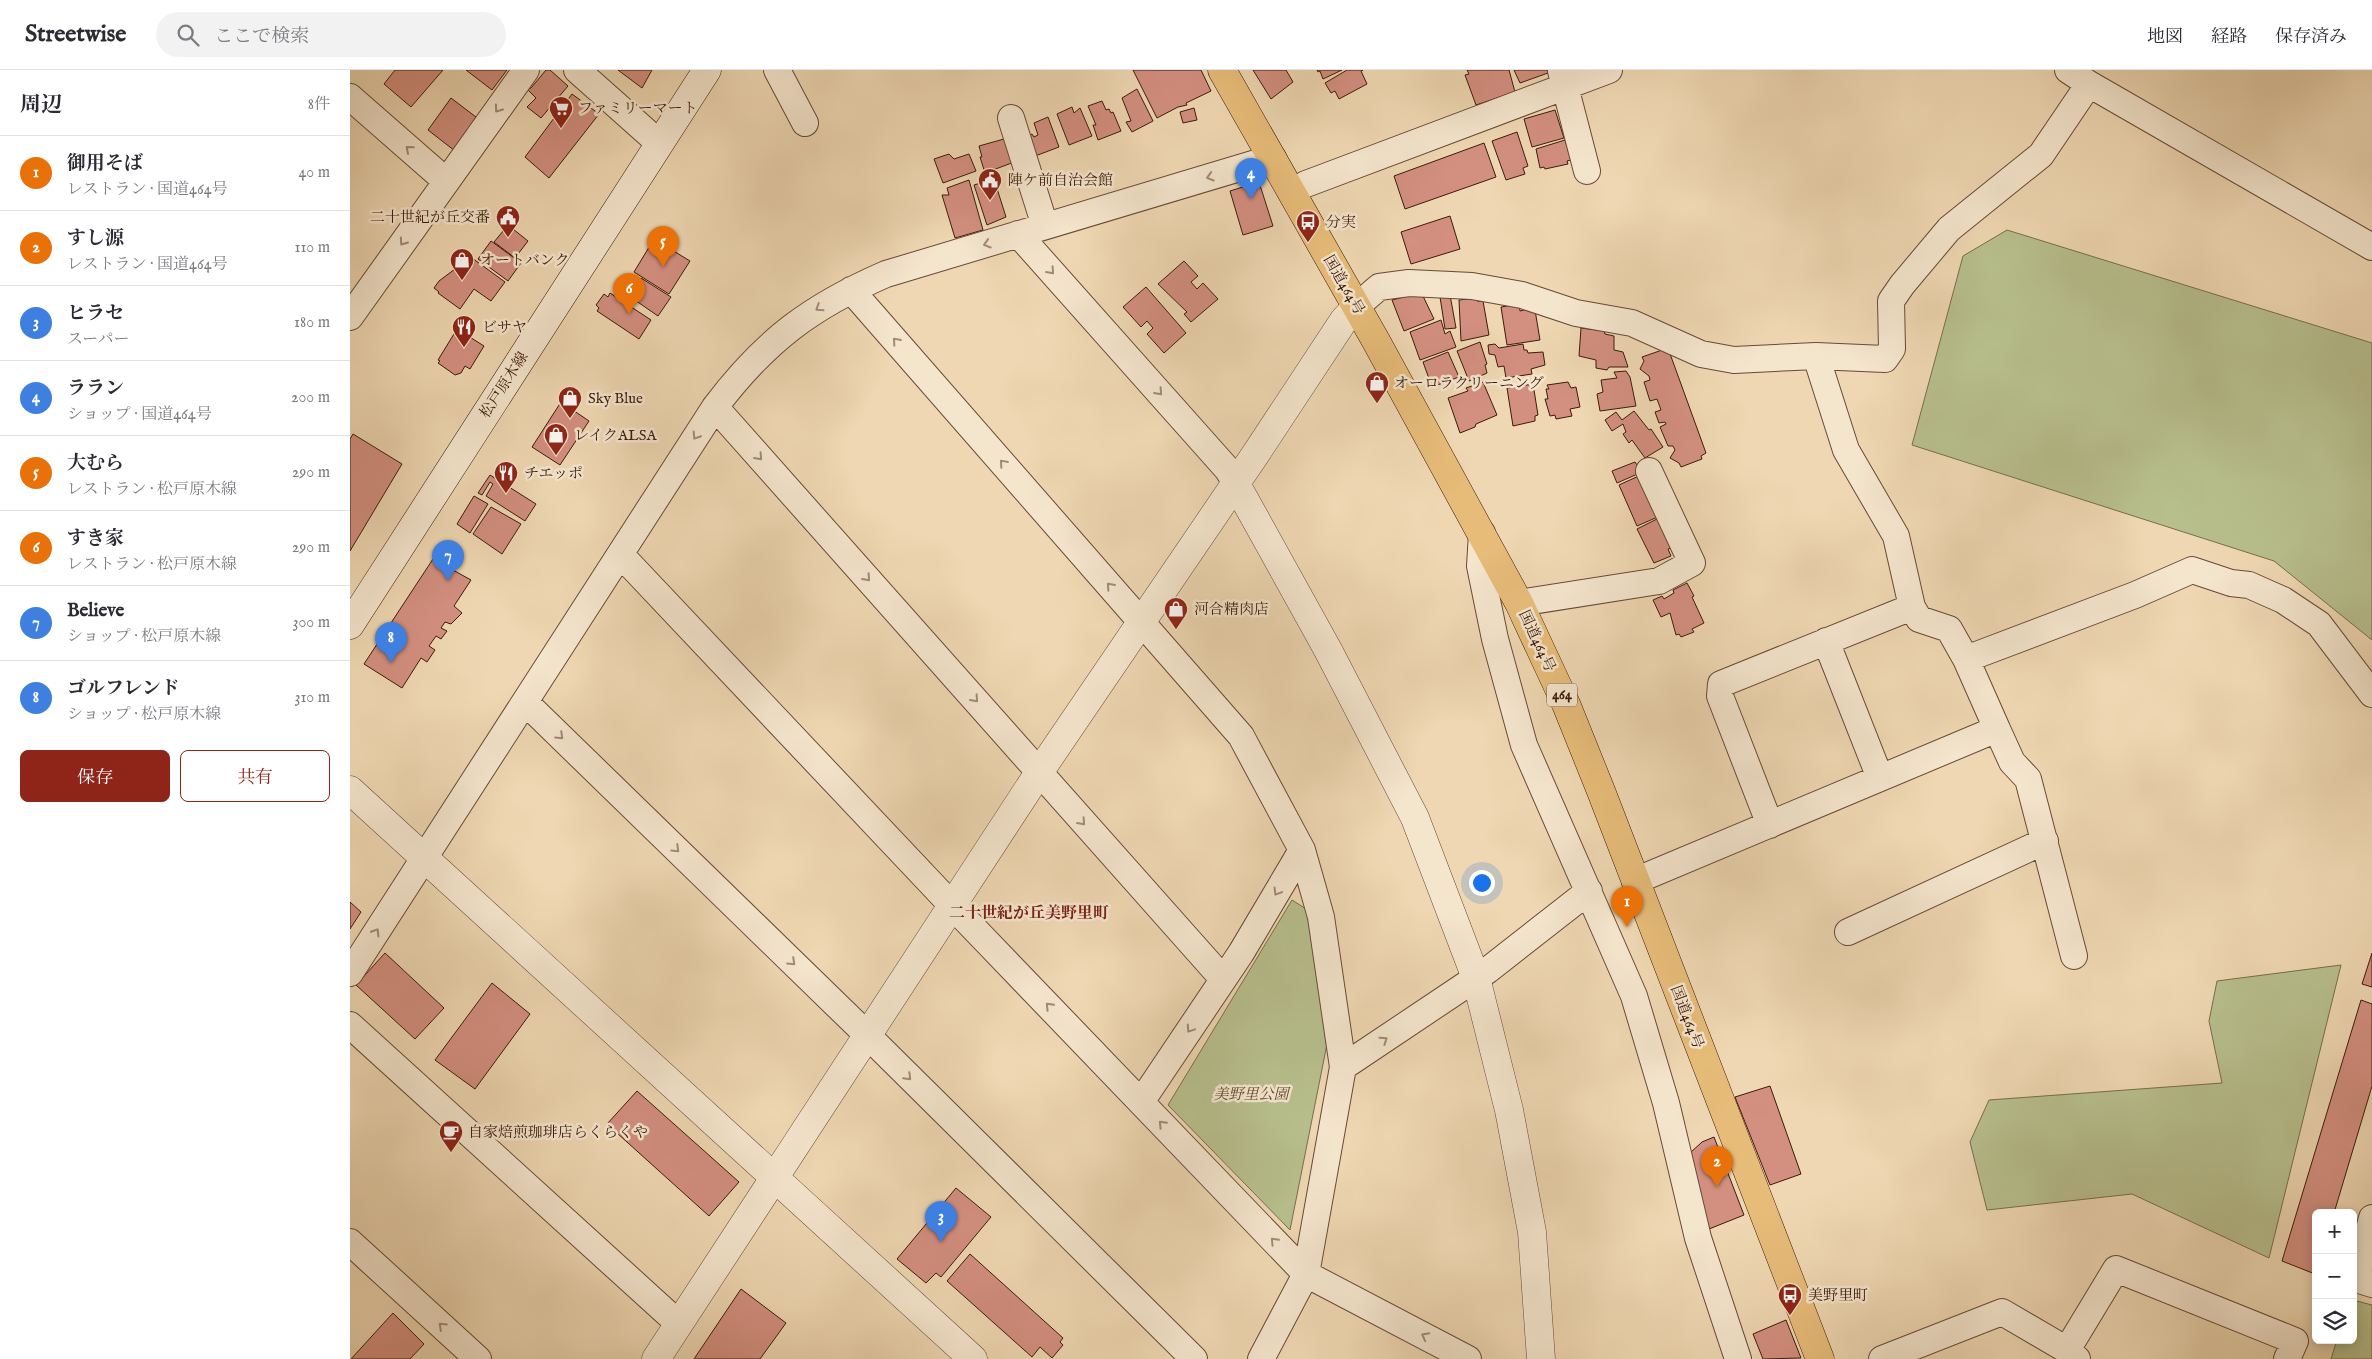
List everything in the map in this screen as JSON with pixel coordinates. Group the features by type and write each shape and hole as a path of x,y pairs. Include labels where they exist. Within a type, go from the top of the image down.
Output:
{"highway":[{"name":"国道464号","path":"1222,70 1357,306 1482,533 1519,604 1566,704 1820,1359"}],"street":[{"path":"350,317 526,70"},
{"path":"577,70 659,143"},
{"name":"松戸原木線","path":"350,626 707,70"},
{"path":"777,70 805,123"},
{"path":"1292,192 1306,184 1562,79 1609,70"},
{"path":"2068,70 2089,84 2372,247"},
{"path":"1562,79 1587,171"},
{"path":"656,1359 1040,771 1236,484 1344,320 1357,306 1379,287 1409,283 1472,286 1522,294 1576,314 1632,323 1701,354 1734,360 1816,356 1885,359 1892,349 1891,302 1902,285 1949,229 2041,155 2089,84"},
{"path":"350,97 446,181"},
{"path":"1011,118 1045,226"},
{"path":"350,973 424,855 715,407 739,375 776,338 822,306 886,274 1273,158"},
{"path":"1018,234 1228,470 1328,650 1415,818 1476,978 1509,1110 1532,1232 1541,1359"},
{"path":"851,290 1240,736 1302,850 1321,918 1343,1067 1306,1274 1261,1359"},
{"path":"1816,356 1846,450 1896,536 1912,607 1919,618 1949,629 1966,659 2012,762 2028,779 2074,956"},
{"path":"715,407 1223,979"},
{"path":"1519,604 1659,581 1692,563 1649,471"},
{"path":"1482,533 1480,566 1496,639 1524,745 1634,996 1666,1103 1698,1238 1738,1359"},
{"path":"621,554 952,905 1306,1274 1468,1359"},
{"path":"1966,659 2135,595 2192,570 2231,583 2249,585 2283,600 2319,624 2372,694"},
{"path":"1770,825 1720,696 1721,684 1912,607"},
{"path":"1826,641 1880,778"},
{"path":"525,702 1194,1359"},
{"path":"1634,881 1997,729"},
{"path":"350,790 424,855 973,1359"},
{"path":"1848,932 2045,841"},
{"path":"1141,1102 1241,953 1302,850"},
{"path":"1343,1067 1476,978 1589,891"},
{"path":"350,1025 679,1324"},
{"path":"2372,1218 2356,1280 2372,1284"},
{"path":"350,1242 478,1359"},
{"path":"1882,1359 2002,1312 2072,1354 2116,1269 2295,1342 2287,1359"}],"green space":[{"path":"2007,230 2372,343 2372,640 2274,561 1912,445 1963,256"},
{"name":"美野里公園","path":"1292,900 1314,914 1327,1044 1290,1230 1168,1105"},
{"path":"2341,965 2269,1258 2132,1194 1987,1210 1970,1142 1989,1100 2222,1083 2209,1021 2217,981"},
{"path":"2357,1301 2372,1305 2372,1359 2331,1359 2336,1344 2357,1344"}],"building":[{"path":"395,70 443,70 411,107 384,84"},
{"path":"466,70 507,70 492,90"},
{"path":"546,70 550,70 568,86 541,118 527,107 536,98 527,89 531,88"},
{"path":"618,70 652,70 642,88"},
{"path":"1133,70 1201,70 1211,91 1186,103 1187,105 1178,107 1157,118"},
{"path":"1253,70 1286,70 1293,82 1271,99"},
{"path":"1317,70 1342,70 1323,79 1320,71 1318,72"},
{"path":"1347,70 1363,70 1361,71 1367,84 1339,99 1335,91 1331,93 1325,83"},
{"path":"1467,70 1509,70 1515,92 1476,105 1465,75 1469,74"},
{"path":"1514,70 1547,70 1548,73 1520,83"},
{"path":"1137,89 1153,121 1132,132 1126,122 1131,121 1122,98"},
{"path":"572,94 599,114 549,178 525,157"},
{"path":"451,98 476,117 455,151 428,130"},
{"path":"1102,101 1106,110 1109,109 1111,113 1113,112 1121,131 1098,140 1093,125 1096,125 1088,106"},
{"path":"1072,107 1074,113 1080,108 1092,136 1069,145 1057,114"},
{"path":"1194,108 1197,120 1183,123 1180,112"},
{"path":"1555,110 1564,138 1532,147 1524,119"},
{"path":"1048,117 1059,147 1030,158 1022,138 1032,134 1034,137 1038,135 1034,123"},
{"path":"1517,132 1528,166 1523,168 1525,174 1506,180 1492,141"},
{"path":"1004,139 1007,148 1012,147 1017,161 985,173 979,146"},
{"path":"1565,140 1571,160 1567,161 1568,164 1545,169 1544,167 1540,168 1536,149"},
{"path":"1484,143 1496,177 1405,209 1394,176"},
{"path":"949,154 954,159 969,154 976,171 943,183 934,159"},
{"path":"994,179 1006,217 987,225 974,185"},
{"path":"969,180 983,230 955,238 942,195 949,195 947,188"},
{"path":"1259,182 1273,226 1243,235 1230,191"},
{"path":"1450,216 1460,249 1411,264 1401,232"},
{"path":"508,225 528,241 515,258 494,242"},
{"path":"654,239 690,261 669,294 634,272"},
{"path":"491,241 521,263 508,281 478,259"},
{"path":"472,258 505,282 491,301 474,289 460,309 434,288 439,281 455,269 457,270 467,259"},
{"path":"1184,261 1198,276 1191,282 1197,289 1203,283 1218,299 1191,322 1184,314 1187,312 1158,284"},
{"path":"641,278 671,297 658,316 629,296"},
{"path":"1146,287 1186,333 1164,353 1147,334 1153,328 1147,321 1141,327 1123,307"},
{"path":"610,293 651,320 639,339 597,311 599,308 596,305 604,294 608,297"},
{"path":"1422,294 1434,319 1404,331 1392,300"},
{"path":"1450,295 1456,328 1445,329 1440,297"},
{"path":"1476,298 1477,301 1483,301 1489,335 1461,341 1459,300"},
{"path":"1519,304 1520,311 1531,308 1535,310 1540,340 1507,345 1501,307"},
{"path":"1441,320 1445,334 1450,331 1456,347 1420,360 1410,332"},
{"path":"1581,328 1604,331 1605,334 1614,336 1614,350 1623,352 1628,367 1609,367 1607,370 1596,368 1596,360 1579,356"},
{"path":"457,329 484,346 470,369 465,366 461,373 455,375 438,363 440,361 438,360"},
{"path":"1480,342 1487,364 1485,365 1487,373 1469,381 1457,351"},
{"path":"1495,344 1499,348 1523,344 1524,350 1527,350 1528,353 1543,352 1545,365 1531,369 1532,374 1506,378 1504,366 1498,367 1495,355 1489,354 1488,345"},
{"path":"1665,349 1669,351 1706,453 1701,456 1702,459 1681,467 1679,463 1670,458 1675,450 1673,446 1668,446 1660,427 1666,424 1665,422 1659,423 1655,412 1661,410 1657,399 1650,401 1644,382 1650,380 1649,376 1640,369 1644,361 1642,357"},
{"path":"1448,352 1459,377 1432,387 1423,362"},
{"path":"1626,371 1630,377 1636,406 1600,411 1597,394 1603,392 1601,380 1617,378 1614,372"},
{"path":"1483,382 1497,415 1460,433 1448,398 1468,391 1466,388"},
{"path":"1568,382 1571,388 1576,387 1580,407 1570,409 1572,416 1556,419 1555,415 1550,416 1545,399 1548,399 1546,389 1549,389 1547,385"},
{"path":"1533,384 1538,415 1535,416 1535,421 1513,426 1507,388"},
{"path":"561,402 589,421 560,465 532,447"},
{"path":"1634,411 1649,430 1651,429 1663,447 1645,458 1632,440 1629,443 1623,434 1626,432 1623,424 1612,431 1605,420 1616,412 1622,420"},
{"path":"353,434 402,464 350,551 350,439"},
{"path":"1635,462 1642,472 1617,483 1612,471"},
{"path":"1643,474 1660,516 1637,526 1619,485"},
{"path":"490,475 536,504 525,521 486,496 493,484 490,482 482,495 478,493"},
{"path":"474,496 488,504 470,533 457,524"},
{"path":"491,507 521,524 502,554 473,534"},
{"path":"1661,517 1675,546 1668,549 1671,556 1654,563 1637,529"},
{"path":"433,559 471,580 454,606 462,613 451,624 445,622 441,628 447,631 441,639 436,636 429,646 435,650 427,662 421,658 402,688 364,664"},
{"path":"1687,583 1704,623 1692,629 1694,632 1681,637 1679,634 1676,635 1670,613 1661,617 1653,600 1662,596 1664,599 1674,593 1673,590"},
{"path":"350,902 361,912 350,929"},
{"path":"385,953 444,1008 415,1039 356,985"},
{"path":"2372,953 2372,987 2362,984"},
{"path":"492,983 530,1014 475,1089 435,1060"},
{"path":"2361,1000 2372,1004 2372,1086 2335,1209 2312,1209 2312,1273 2282,1261"},
{"path":"1770,1086 1801,1174 1770,1185 1735,1097"},
{"path":"637,1091 739,1182 709,1216 607,1124"},
{"path":"1714,1137 1744,1215 1709,1229 1690,1153 1702,1142"},
{"path":"956,1188 991,1217 941,1277 936,1273 926,1283 897,1259"},
{"path":"970,1254 1063,1338 1060,1342 1063,1345 1052,1358 1040,1347 1032,1357 947,1281"},
{"path":"741,1289 786,1323 760,1359 694,1359"},
{"path":"393,1313 424,1344 410,1359 351,1359"},
{"path":"1786,1320 1801,1358 1763,1359 1753,1334"}],"place":[{"name":"ファミリーマート","path":"561,129"},
{"name":"ララン","path":"1251,199"},
{"name":"陣ケ前自治会館","path":"990,201"},
{"name":"二十世紀が丘交番","path":"508,238"},
{"name":"分実","path":"1308,243"},
{"name":"大むら","path":"663,267"},
{"name":"オートバンク","path":"462,281"},
{"name":"すき家","path":"629,314"},
{"name":"ビサヤ","path":"464,348"},
{"name":"オーロラクリーニング","path":"1377,404"},
{"name":"Sky Blue","path":"570,419"},
{"name":"レイクALSA","path":"556,456"},
{"name":"チエッポ","path":"506,494"},
{"name":"Believe","path":"448,581"},
{"name":"河合精肉店","path":"1176,630"},
{"name":"ゴルフレンド","path":"391,663"},
{"name":"御用そば","path":"1627,927"},
{"name":"自家焙煎珈琲店らくらくや","path":"451,1153"},
{"name":"すし源","path":"1717,1187"},
{"name":"ヒラセ","path":"941,1242"},
{"name":"美野里町","path":"1790,1316"}],"district":[{"name":"二十世紀が丘美野里町","path":"1029,914"}]}
